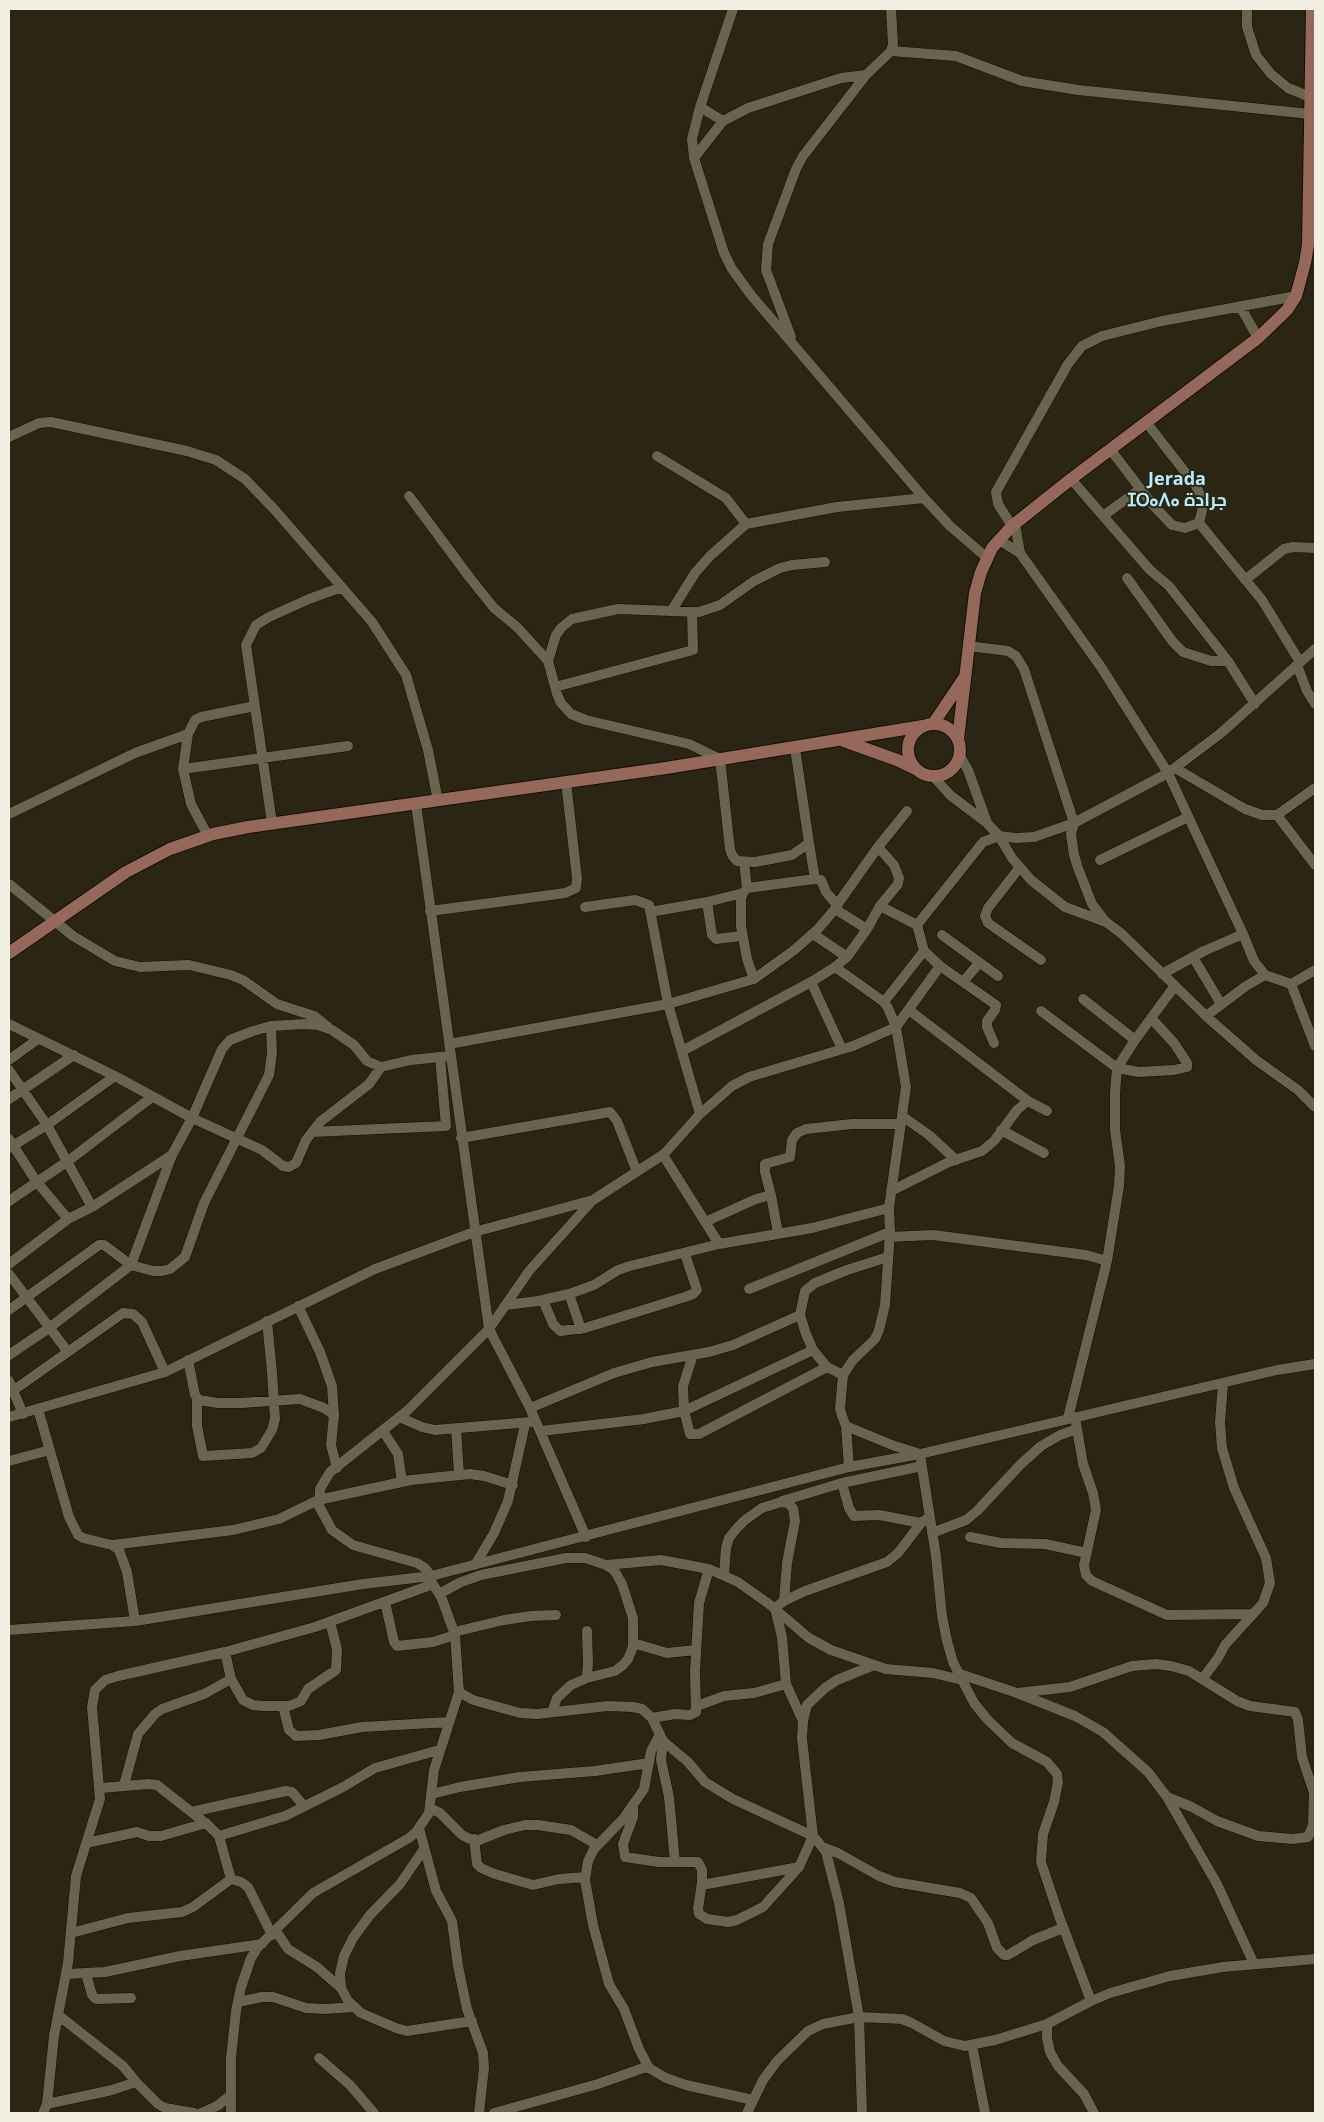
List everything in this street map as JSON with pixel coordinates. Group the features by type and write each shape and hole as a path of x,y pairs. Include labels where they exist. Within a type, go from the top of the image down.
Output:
{"main road":[{"path":"844,741 897,760 927,774 942,775 950,771 960,756 958,739 968,646 976,594 986,557 1014,525 1071,479 1258,338 1287,310 1296,296 1306,263 1308,245 1312,9"},
{"path":"927,774 914,766 908,752 912,737 928,725 965,676"},
{"path":"9,953 126,872 170,849 208,836 272,823 416,804 844,741 866,735 928,725 948,728 958,739"}],"street":[{"path":"733,9 693,130 694,158 724,253 732,269 751,295 924,498 950,526 986,557"},
{"path":"793,342 766,270 768,244 796,169 803,156 866,75 891,51 893,34 891,9"},
{"path":"1247,9 1247,28 1256,55 1271,74 1288,88 1310,97"},
{"path":"891,51 956,56 1022,81 1078,90 1310,114"},
{"path":"694,158 723,120 768,100 841,78 866,75"},
{"path":"700,106 723,120"},
{"path":"1020,553 1014,525 998,504 996,492 1068,364 1082,346 1102,336 1240,306 1296,296"},
{"path":"1240,306 1258,338"},
{"path":"9,437 39,423 51,422 152,442 216,460 245,479 274,509 372,622 406,675 428,750 438,800"},
{"path":"1146,422 1196,486 1203,501 1199,523"},
{"path":"1110,449 1172,525 1185,528 1199,523"},
{"path":"657,456 726,498 746,524"},
{"path":"1071,479 1150,570 1169,586 1228,662 1255,704"},
{"path":"1103,516 1140,488"},
{"path":"409,496 494,608 526,637 548,662 561,703 571,714 586,720 689,744 720,759 730,849 737,861 744,862 792,855 809,844"},
{"path":"672,610 695,573 710,556 746,524 837,507 924,498"},
{"path":"1199,523 1262,600 1298,663 1307,691 1315,704"},
{"path":"999,540 1020,553 1171,770 1188,816 1243,934 1254,962 1266,975 1291,984 1315,1046"},
{"path":"1245,580 1284,549 1293,547 1315,548"},
{"path":"548,662 556,635 572,619 618,609 699,612 720,605 754,581 780,568 825,562"},
{"path":"1127,578 1183,652 1211,661 1228,662"},
{"path":"272,823 245,651 248,638 256,625 292,606 342,587"},
{"path":"555,687 692,650 692,612"},
{"path":"968,646 1008,651 1016,656 1024,669 1074,823 1071,834 1076,861 1092,904 1106,922 1137,947 1174,987 1256,1060 1298,1090 1315,1107"},
{"path":"918,925 982,842 999,836 1016,838 1034,837 1074,823 1171,770 1221,733 1315,649"},
{"path":"208,836 191,804 183,769 188,734 195,720 201,717 255,706"},
{"path":"9,814 135,753 188,734"},
{"path":"183,769 348,746"},
{"path":"795,748 816,879"},
{"path":"960,756 968,770 987,823"},
{"path":"1171,770 1244,809 1262,815 1277,815 1315,788"},
{"path":"927,774 950,795 987,823 999,836 1031,880 1065,907 1106,922"},
{"path":"430,912 558,894 576,888 577,878 566,782"},
{"path":"312,1132 446,1126 445,1056 448,1044 416,804"},
{"path":"448,1044 668,1004 754,979 772,968 813,934 836,907 878,847 907,811"},
{"path":"1277,815 1315,865"},
{"path":"1100,860 1188,816"},
{"path":"682,1051 811,982 836,967 847,957 867,929 880,906 898,884 899,878 894,865 878,847"},
{"path":"744,862 745,890 740,899 742,936 747,960 754,979"},
{"path":"1020,867 988,908 985,916 988,923 1041,960"},
{"path":"650,912 707,902 745,890 816,879 821,880 836,907 867,929"},
{"path":"9,884 73,936 122,964 140,966 189,965 243,980 277,1004 314,1016 354,1045 367,1061 381,1067 411,1060 445,1056"},
{"path":"585,907 635,900 649,905 668,1004 700,1114"},
{"path":"707,902 712,935 716,939 742,936"},
{"path":"880,906 918,925"},
{"path":"918,925 924,951 940,966 996,1005 995,1010 987,1021 987,1027 994,1043"},
{"path":"813,934 847,957"},
{"path":"1162,974 1193,957 1243,934"},
{"path":"942,935 998,976"},
{"path":"884,1002 924,951"},
{"path":"1193,957 1221,1004"},
{"path":"963,982 979,963"},
{"path":"231,2113 231,2058 238,2002 251,1958 262,1944 313,1893 409,1838 419,1828 430,1808 434,1770 439,1750 459,1692 455,1634 439,1594 425,1568 417,1563 364,1549 343,1539 326,1523 319,1506 320,1489 325,1479 330,1472 400,1417 489,1329 529,1271 593,1200 663,1155 700,1114 732,1086 749,1077 842,1049 896,1027 940,966"},
{"path":"836,967 884,1002 896,1027 906,1087 889,1208 885,1305 879,1330 874,1339 853,1360 843,1375 840,1410 846,1426 849,1467"},
{"path":"1291,984 1315,970"},
{"path":"1206,1016 1266,975"},
{"path":"811,982 842,1049"},
{"path":"1174,987 1134,1040 1117,1068 1115,1130 1120,1166 1119,1186 1107,1261 1071,1418 1077,1429 1083,1464 1093,1493 1096,1510 1084,1571 1092,1581 1156,1611 1179,1616 1253,1614"},
{"path":"1083,999 1134,1040"},
{"path":"909,1010 1028,1101 1047,1111"},
{"path":"1041,1012 1117,1068 1139,1072 1174,1070 1187,1067 1187,1063 1174,1044 1151,1018"},
{"path":"9,1024 115,1076 192,1118 268,1153 280,1165 293,1166 299,1160 306,1140 320,1122 369,1084 381,1067"},
{"path":"9,1355 49,1328 131,1265 172,1154 192,1118 222,1048 230,1040 271,1026 304,1024 332,1030"},
{"path":"9,1310 99,1245 104,1245 131,1265 152,1271 162,1271 176,1265 185,1257 204,1202 265,1086 272,1066 271,1026"},
{"path":"9,1060 38,1038"},
{"path":"9,1099 74,1055"},
{"path":"445,1056 461,1138 489,1329 541,1431 586,1537"},
{"path":"9,1070 47,1125 92,1207"},
{"path":"68,1219 36,1181 10,1144 47,1125 115,1076"},
{"path":"9,1201 68,1161 152,1097"},
{"path":"891,1191 956,1160 982,1151 994,1141 1017,1110 1028,1101"},
{"path":"461,1138 610,1112 617,1121 637,1172"},
{"path":"778,1233 765,1164 790,1157 792,1140 797,1133 806,1130 852,1124 902,1120 929,1135 956,1160"},
{"path":"1001,1130 1044,1153"},
{"path":"9,1264 68,1219 92,1207 172,1154"},
{"path":"663,1155 719,1244"},
{"path":"705,1222 756,1199 771,1195"},
{"path":"9,1418 165,1372 375,1269 474,1232 593,1200"},
{"path":"506,1304 543,1300 569,1294 630,1266 685,1254 719,1244 812,1228 889,1208"},
{"path":"749,1289 889,1234 933,1235 1086,1255 1107,1261"},
{"path":"543,1300 557,1329 560,1331 581,1329 693,1294 697,1290 685,1254"},
{"path":"843,1375 827,1367 813,1350 800,1314 805,1291 809,1286 847,1270 888,1257"},
{"path":"9,1274 68,1352"},
{"path":"569,1294 581,1329"},
{"path":"298,1306 320,1352 330,1379 334,1399 331,1445 337,1468"},
{"path":"14,1390 123,1313 128,1313 142,1322 165,1372"},
{"path":"530,1408 614,1373 652,1362 693,1355 733,1345 800,1314"},
{"path":"188,1360 197,1398 202,1456 252,1453 261,1448 274,1424 274,1401 266,1321"},
{"path":"541,1431 644,1419 684,1411 813,1350"},
{"path":"693,1355 683,1386 686,1406 684,1411 688,1429 690,1434 695,1436 827,1367"},
{"path":"9,1630 135,1621 363,1584 431,1579 475,1565 849,1467 920,1454 1276,1370 1315,1364"},
{"path":"9,1380 23,1414"},
{"path":"1203,1678 1225,1645 1253,1614 1267,1594 1270,1583 1269,1570 1263,1550 1234,1488 1222,1448 1220,1422 1223,1384"},
{"path":"197,1398 218,1403 300,1399 319,1406 334,1415"},
{"path":"38,1409 69,1516 78,1535 112,1545 233,1530 279,1519 318,1500 402,1482 459,1474 484,1476 513,1484"},
{"path":"400,1417 428,1428 525,1424 536,1421"},
{"path":"475,1565 502,1516 513,1484 525,1424"},
{"path":"846,1426 920,1454"},
{"path":"456,1428 459,1474"},
{"path":"932,1532 966,1520 1041,1446 1060,1435 1077,1429"},
{"path":"383,1431 398,1454 402,1482"},
{"path":"9,1461 50,1450"},
{"path":"920,1454 925,1520 932,1532 947,1641 953,1662 974,1703 1002,1734 1012,1743 1047,1762 1057,1774 1058,1782 1054,1802 1043,1834 1041,1862 1091,2000"},
{"path":"724,1575 726,1548 729,1538 736,1528 762,1508 842,1482 922,1466"},
{"path":"842,1482 849,1508 854,1516 879,1515 925,1520"},
{"path":"781,1502 791,1504 795,1515 787,1563 784,1601"},
{"path":"775,1608 784,1601 805,1591 888,1562 898,1553 925,1520"},
{"path":"970,1537 1001,1543 1045,1544 1087,1552"},
{"path":"112,1545 119,1550 125,1562 135,1621"},
{"path":"439,1594 461,1582 481,1575 540,1562 576,1557 606,1565 632,1561 661,1560 709,1569 738,1582 775,1608 809,1638 847,1657 886,1669 961,1677 1017,1693 1075,1716 1103,1732 1148,1772 1167,1797 1217,1884 1254,1964"},
{"path":"552,1712 560,1694 571,1685 587,1678 605,1674 623,1665 628,1659 633,1643 631,1609 618,1575 606,1565"},
{"path":"652,1718 675,1714 694,1714 696,1706 696,1650 699,1603 709,1569"},
{"path":"136,2082 45,2109 54,2036 72,1933 76,1876 100,1799 92,1707 92,1697 98,1685 118,1676 225,1652 330,1622 428,1586 431,1579"},
{"path":"385,1602 394,1642 397,1646 433,1642 504,1620 556,1615"},
{"path":"775,1608 783,1644 786,1684 803,1721"},
{"path":"225,1652 232,1679 241,1697 247,1703 263,1706 283,1706 301,1701 308,1689 336,1670 337,1648 330,1622"},
{"path":"587,1631 587,1678"},
{"path":"633,1643 667,1653 696,1650"},
{"path":"1017,1693 1070,1686 1132,1666 1144,1664 1171,1666 1203,1678 1237,1701 1250,1706 1295,1712 1298,1720 1302,1757 1314,1793 1311,1833 1308,1837 1303,1839 1258,1836 1231,1827 1192,1807 1167,1797"},
{"path":"633,1806 633,1817 623,1844 624,1856 659,1862 698,1862 702,1870 702,1885 698,1906 699,1914 707,1919 728,1922 763,1907 799,1867 813,1836 802,1739 803,1721 807,1705 825,1688 837,1680 874,1665"},
{"path":"124,1785 138,1734 155,1714 162,1709 204,1694 232,1679"},
{"path":"696,1706 724,1696 754,1693 786,1684"},
{"path":"459,1692 473,1700 520,1713 552,1712 608,1706 642,1709 652,1718 662,1737 688,1762 705,1782 719,1792 813,1836 826,1852 838,1903 859,2017 862,2113"},
{"path":"283,1706 288,1730 296,1736 320,1735 362,1727 449,1722"},
{"path":"648,2068 624,2010 609,1984 593,1926 585,1877 588,1861 598,1845 633,1806 644,1789 651,1750 662,1737"},
{"path":"662,1737 661,1760 669,1797 675,1862"},
{"path":"219,1836 285,1816 343,1787 375,1768 439,1750"},
{"path":"432,1794 460,1787 520,1777 604,1770 649,1763"},
{"path":"100,1788 124,1785 157,1785 219,1836 231,1879"},
{"path":"191,1812 286,1791 292,1792 304,1806"},
{"path":"430,1808 440,1813 462,1835 474,1840 512,1828 538,1825 571,1830 598,1845"},
{"path":"86,1843 133,1832 149,1836 161,1836 206,1824"},
{"path":"419,1828 436,1891 452,1921 458,1966 472,2021 483,2053 484,2068 479,2113"},
{"path":"474,1840 475,1859 480,1868 516,1881 536,1885 553,1880 585,1877"},
{"path":"822,1847 838,1853 879,1876 895,1882 960,1894 971,1898 988,1923 997,1948 1004,1955 1008,1955 1033,1940 1064,1928"},
{"path":"341,1988 340,1973 344,1956 353,1938 370,1915 400,1884 424,1849"},
{"path":"702,1885 799,1867"},
{"path":"72,1933 128,1918 182,1912 193,1907 231,1879"},
{"path":"231,1879 241,1882 248,1887 274,1933 288,1949 317,1967 341,1988 355,2007 378,2022 408,2031 472,2021"},
{"path":"66,1974 86,1974 124,1969 180,1956 262,1944"},
{"path":"746,2113 763,2080 777,2061 808,2031 823,2024 859,2017 902,2019 953,2045 972,2045 1047,2024 1091,2000 1170,1976 1206,1969 1315,1959"},
{"path":"86,1974 92,1995 96,1999 131,1998"},
{"path":"238,2002 268,1997 306,2008 355,2007"},
{"path":"58,2014 123,2066 136,2082 162,2107 194,2113"},
{"path":"1047,2024 1050,2052 1058,2066 1084,2094 1094,2113"},
{"path":"972,2045 985,2113"},
{"path":"319,2058 350,2084 374,2113"},
{"path":"494,2113 533,2108 637,2069 648,2068 686,2085 753,2100"},
{"path":"203,2113 217,2106 231,2095"}],"district":[{"name":"Jerada ⵊⵔⴰⴷⴰ جرادة","path":"1177,490"}]}
